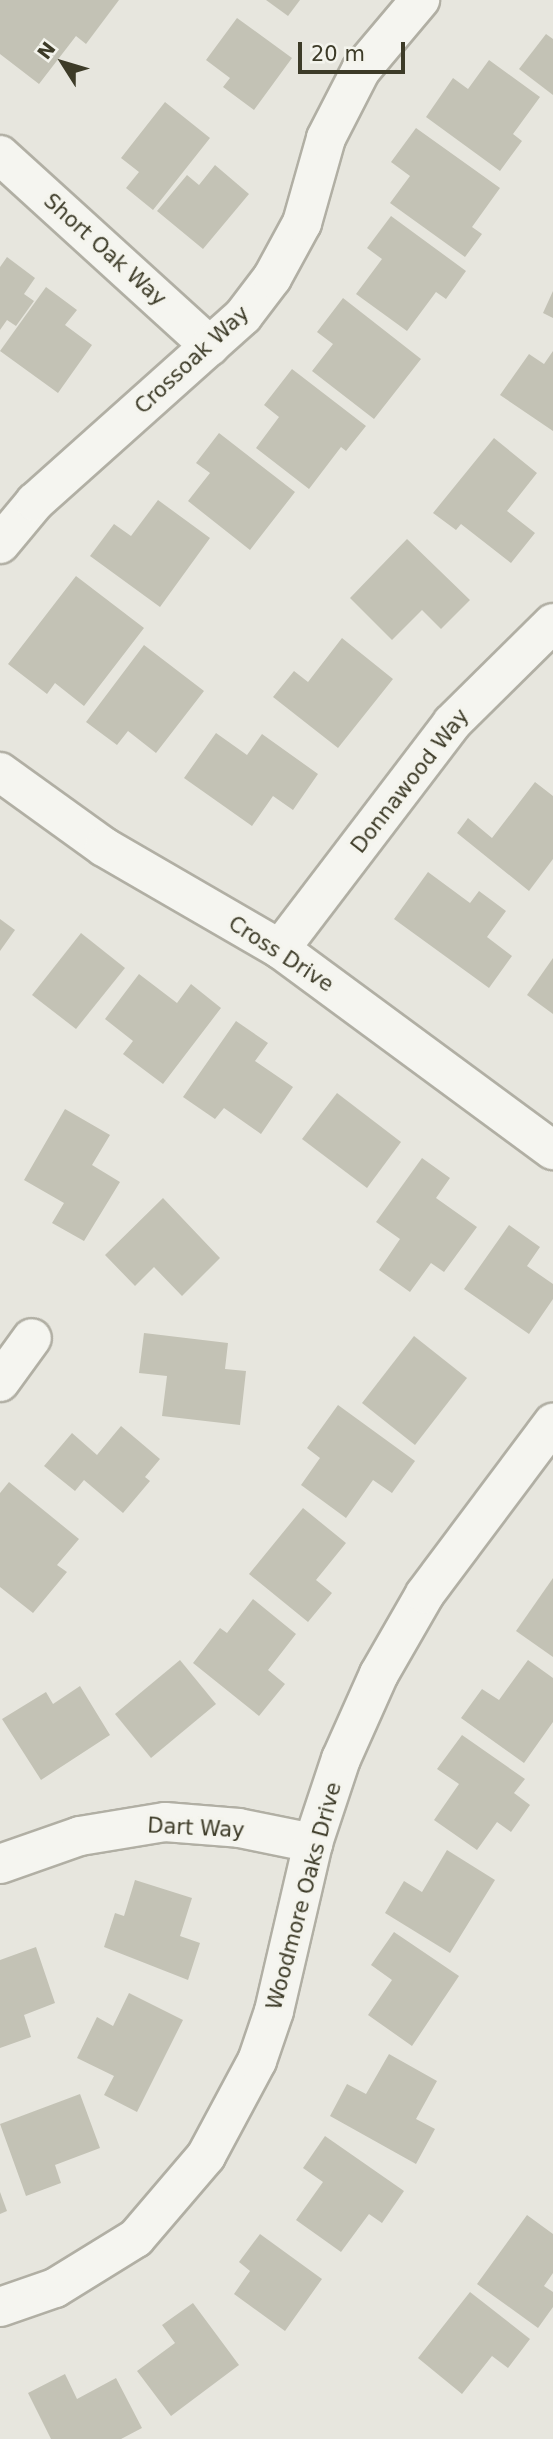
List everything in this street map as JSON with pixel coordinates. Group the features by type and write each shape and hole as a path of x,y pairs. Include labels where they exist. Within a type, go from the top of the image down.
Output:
{"street":[{"name":"Crossoak Way","path":"0,544 35,502 243,316 272,278 302,223 326,138 361,70 420,0"},
{"name":"Short Oak Way","path":"0,155 210,346"},
{"name":"Donnawood Way","path":"280,949 452,723 553,623"},
{"name":"Cross Drive","path":"0,772 104,847 280,949 553,1150"},
{"path":"0,1382 32,1338"},
{"name":"Woodmore Oaks Drive","path":"0,2307 55,2288 136,2238 206,2155 262,2049 313,1843 341,1759 386,1663 425,1594 553,1423"},
{"name":"Dart Way","path":"0,1864 80,1836 165,1822 239,1828 313,1843"}],"building":[{"path":"0,0 119,0 86,44 76,36 39,84 0,54"},
{"path":"266,0 300,0 288,16"},
{"path":"237,18 292,58 254,110 223,87 230,78 206,60"},
{"path":"546,34 553,39 553,95 519,69"},
{"path":"489,60 540,97 513,134 522,141 500,171 426,117 453,78 468,89"},
{"path":"165,102 210,138 153,210 126,188 139,172 121,158"},
{"path":"416,128 500,188 472,227 482,234 465,257 390,203 410,176 391,162"},
{"path":"215,165 249,194 203,249 157,211 187,175 199,185"},
{"path":"391,216 466,271 446,299 436,292 407,331 356,294 382,259 367,248"},
{"path":"7,257 35,278 24,294 34,301 16,326 7,320 0,330 0,267"},
{"path":"46,287 77,310 65,325 92,345 58,393 0,351"},
{"path":"553,291 553,318 543,313"},
{"path":"343,298 421,359 374,419 312,371 333,344 317,332"},
{"path":"553,351 553,431 500,395 529,354 544,364"},
{"path":"292,369 366,426 346,451 341,447 309,489 256,448 279,417 264,405"},
{"path":"219,433 295,492 250,550 188,501 210,473 196,463"},
{"path":"494,438 537,473 507,511 535,533 511,563 461,524 456,530 433,513"},
{"path":"158,500 210,538 160,607 90,556 114,524 131,536"},
{"path":"407,539 470,600 441,629 422,610 392,640 350,598"},
{"path":"76,576 144,628 84,706 55,683 47,694 8,664"},
{"path":"342,638 393,679 338,748 273,697 294,671 308,682"},
{"path":"144,645 204,691 156,753 128,731 117,745 86,722"},
{"path":"216,733 247,755 262,734 318,774 293,810 273,796 252,826 184,778"},
{"path":"535,782 553,796 553,859 529,891 457,833 468,818 492,838"},
{"path":"428,872 470,903 479,891 506,911 487,937 512,956 489,988 394,919"},
{"path":"0,919 15,930 0,951"},
{"path":"81,933 125,968 76,1029 32,995"},
{"path":"553,958 553,1014 527,995"},
{"path":"139,974 177,1003 191,984 221,1008 163,1084 123,1054 133,1041 105,1019"},
{"path":"236,1021 268,1043 255,1061 293,1087 261,1134 224,1108 215,1119 183,1097"},
{"path":"337,1093 401,1142 367,1188 302,1139"},
{"path":"65,1109 110,1135 92,1165 120,1182 84,1241 52,1223 64,1203 24,1180"},
{"path":"422,1158 450,1178 436,1198 477,1227 444,1272 431,1263 410,1292 379,1270 400,1239 376,1222"},
{"path":"163,1198 220,1258 182,1296 154,1267 135,1286 105,1255"},
{"path":"509,1225 540,1247 527,1266 553,1284 553,1299 529,1334 464,1289"},
{"path":"144,1333 228,1343 225,1369 246,1371 240,1425 162,1416 167,1376 139,1373"},
{"path":"414,1336 467,1378 415,1445 362,1403"},
{"path":"338,1405 415,1461 392,1493 373,1480 346,1518 301,1485 320,1458 307,1448"},
{"path":"121,1426 160,1459 145,1477 150,1481 123,1513 84,1480 75,1491 44,1466 72,1433 97,1455"},
{"path":"9,1482 79,1539 57,1565 67,1572 33,1613 0,1587 0,1493"},
{"path":"303,1508 346,1543 316,1580 332,1593 308,1622 249,1574"},
{"path":"553,1578 553,1657 516,1631"},
{"path":"253,1599 296,1634 268,1670 285,1684 259,1716 193,1663 220,1628 227,1633"},
{"path":"180,1660 216,1704 151,1758 115,1714"},
{"path":"528,1660 553,1678 553,1722 524,1763 461,1718 482,1689 499,1700"},
{"path":"80,1686 110,1735 41,1780 2,1719 46,1692 53,1704"},
{"path":"462,1735 525,1779 514,1793 530,1805 511,1832 497,1822 477,1850 434,1820 459,1784 437,1769"},
{"path":"447,1850 495,1880 450,1953 385,1913 404,1881 422,1892"},
{"path":"135,1880 192,1898 180,1936 200,1943 188,1980 104,1947 115,1913 124,1916"},
{"path":"394,1932 459,1976 412,2046 368,2015 392,1980 371,1965"},
{"path":"36,1947 55,2003 24,2015 31,2037 0,2048 0,1960"},
{"path":"129,1993 183,2020 137,2112 104,2095 114,2076 77,2058 97,2017 113,2026"},
{"path":"389,2054 437,2081 416,2119 435,2129 416,2164 330,2116 347,2084 366,2094"},
{"path":"80,2094 100,2148 55,2165 61,2183 26,2196 0,2124"},
{"path":"325,2136 404,2191 382,2223 369,2214 341,2252 296,2220 323,2182 303,2168"},
{"path":"0,2192 7,2211 0,2214"},
{"path":"527,2215 553,2234 553,2273 544,2286 553,2292 553,2307 538,2328 477,2284"},
{"path":"260,2234 322,2279 285,2331 234,2294 250,2271 239,2262"},
{"path":"470,2292 530,2339 508,2368 492,2356 462,2394 418,2358"},
{"path":"193,2303 239,2365 171,2416 137,2371 175,2343 162,2325"},
{"path":"65,2374 77,2399 116,2378 142,2428 121,2439 51,2439 28,2393"}]}
